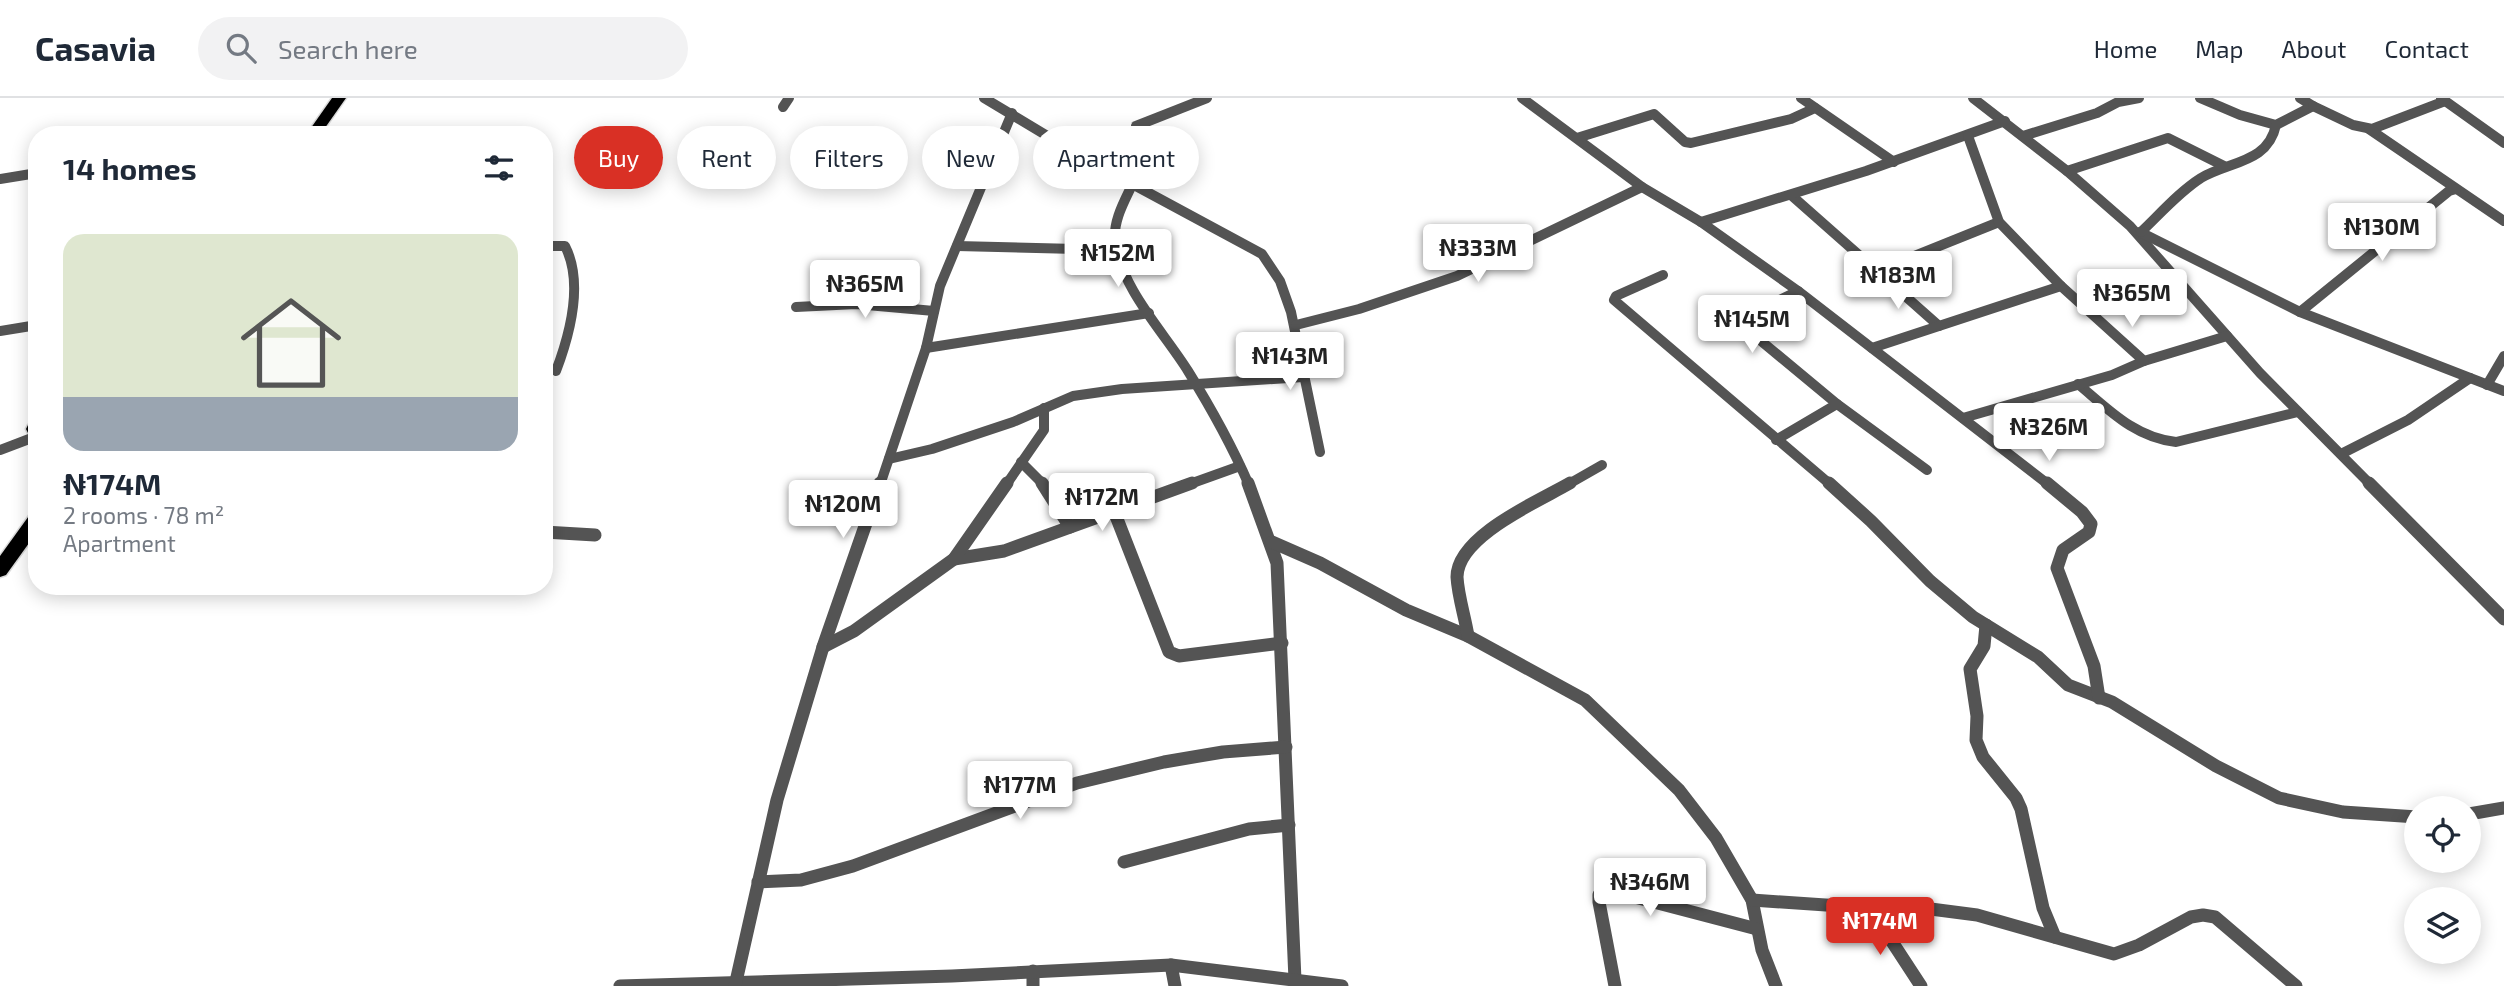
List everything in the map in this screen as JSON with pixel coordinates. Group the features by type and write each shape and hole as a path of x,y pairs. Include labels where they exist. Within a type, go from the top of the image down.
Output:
{"highway":[{"path":"317,126 340,98"},
{"path":"0,569 28,530"}],"street":[{"path":"984,98 1033,126"},
{"path":"1136,126 1207,98"},
{"path":"1522,98 1642,187 1701,222 1798,291 2081,512 2091,524 2089,531 2062,549 2056,561 2096,673 2099,698"},
{"path":"1801,98 1894,162"},
{"path":"1973,98 2067,171 2130,226 2298,412 2504,619"},
{"path":"2023,136 2097,113 2118,102 2138,98"},
{"path":"2200,98 2240,115 2276,125 2314,106"},
{"path":"2300,98 2353,125 2369,129 2504,221"},
{"path":"2369,129 2443,99 2504,143"},
{"path":"1577,138 1654,114 1685,142 1692,143 1791,119 1815,108"},
{"path":"736,983 777,800 824,647 926,348 940,286 1012,113"},
{"path":"1701,222 1894,162 2005,121"},
{"path":"2141,232 2186,190 2224,166 2260,153 2273,140 2276,125"},
{"path":"1968,136 1999,222 2061,286 2144,361"},
{"path":"2067,171 2168,138 2224,166"},
{"path":"0,179 28,174"},
{"path":"1296,325 1359,309 1457,276 1642,187"},
{"path":"1130,189 1116,221 1117,250 1149,313 1196,384 1240,466 1272,542 1277,563 1295,980"},
{"path":"1140,189 1262,254 1271,264 1296,325 1303,377 1320,452"},
{"path":"2300,312 2449,191 2456,190"},
{"path":"1791,195 1939,326"},
{"path":"1877,271 1999,222"},
{"path":"2130,226 2300,312 2504,391"},
{"path":"553,246 565,246 569,250 572,269 570,315 562,358 556,371"},
{"path":"957,246 1117,250"},
{"path":"1663,275 1616,296 1614,300 1871,521 1930,581 1989,632 2038,657 2068,685 2144,721 2216,766 2278,798 2343,812 2404,816"},
{"path":"1872,348 2061,286"},
{"path":"1798,291 1753,313 1744,321 1749,331 1837,404 1927,470"},
{"path":"796,307 856,304 934,311"},
{"path":"926,348 1149,313"},
{"path":"0,331 28,326"},
{"path":"1963,418 2228,336"},
{"path":"2487,384 2504,356"},
{"path":"889,459 932,449 1013,422 1073,396 1303,377"},
{"path":"2341,454 2402,426 2439,403 2470,378"},
{"path":"2078,384 2133,427 2165,442 2176,442 2298,412"},
{"path":"1776,440 1837,404"},
{"path":"824,647 854,631 954,559 1044,430 1044,408"},
{"path":"0,442 28,433"},
{"path":"0,450 28,434"},
{"path":"1021,462 1044,485 1070,527"},
{"path":"1468,636 1457,575 1466,552 1487,531 1602,465"},
{"path":"954,559 1004,551 1240,466"},
{"path":"1114,511 1169,652 1179,656 1282,643"},
{"path":"553,533 595,535"},
{"path":"1272,542 1320,564 1406,610 1468,636 1554,681 1585,701 1679,790 1716,838 1752,900 1757,929 1776,986"},
{"path":"1989,632 1970,668 1977,716 1976,740 1983,757 2021,809 2043,908 2055,937"},
{"path":"758,882 801,880 853,866 1077,783 1164,762 1223,752 1286,747"},
{"path":"2481,812 2504,808"},
{"path":"1124,862 1249,830 1289,825"},
{"path":"1615,986 1599,902 1602,892 1608,890 1641,897 1757,929"},
{"path":"1752,900 1870,908 1923,908 1977,915 2101,953 2121,954 2190,916 2206,913 2215,917 2297,986"},
{"path":"1870,908 1921,986"},
{"path":"1171,965 1175,986"},
{"path":"621,986 952,976 1033,978 1171,965 1342,986"},
{"path":"2280,986 2287,986"}]}
